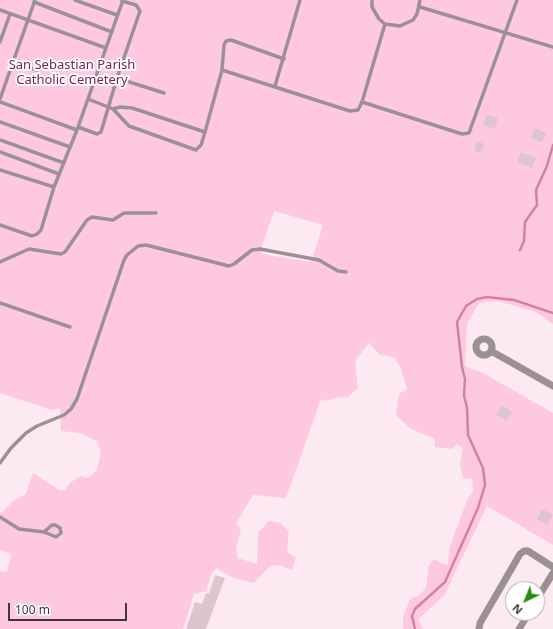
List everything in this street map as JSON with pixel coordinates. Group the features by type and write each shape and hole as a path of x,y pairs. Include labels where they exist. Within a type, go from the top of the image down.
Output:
{"street":[{"path":"491,351 553,386"},
{"path":"479,629 480,623 520,554 524,551 528,552 553,567"},
{"path":"545,586 553,573"}],"lane":[{"path":"75,0 117,15"},
{"path":"275,86 300,0"},
{"path":"372,0 374,14 385,24 400,26 412,20 420,7 420,0"},
{"path":"362,102 462,134 469,133 517,0"},
{"path":"0,224 32,236 37,234 40,230 54,187 78,128 112,32 122,1 136,5 140,11 100,134 78,128 0,101 34,1 112,32"},
{"path":"420,7 506,31 553,47"},
{"path":"0,10 106,48"},
{"path":"0,42 10,14"},
{"path":"222,70 350,111 358,110 362,102 385,24"},
{"path":"88,98 113,109 129,126 193,150 199,148 204,132 222,70 224,44 228,40 284,58"},
{"path":"14,63 37,70"},
{"path":"117,78 164,93"},
{"path":"113,109 120,107 132,108 204,132"},
{"path":"0,122 70,147"},
{"path":"0,140 64,163"},
{"path":"0,152 59,174"},
{"path":"0,170 54,187"},
{"path":"0,262 29,249 61,254 66,252 87,220 92,217 113,220 124,213 156,213"},
{"path":"0,463 11,448 26,433 37,426 64,415 78,400 111,295 124,260 127,255 138,246 146,245 229,266 234,264 252,250 260,249 319,260 338,271 346,272"},
{"path":"0,303 70,327"},
{"path":"0,517 19,529 44,532 56,537 61,533 60,528 54,525 44,532"}],"green space":[{"name":"San Sebastian Parish Catholic Cemetery","path":"0,0 553,0 553,324 536,312 498,301 479,303 467,324 465,366 485,374 553,413 553,545 487,506 444,596 418,619 423,629 403,629 403,616 410,599 418,596 426,588 429,565 434,559 443,564 448,564 449,549 467,500 473,491 472,479 463,478 460,464 463,449 457,444 452,449 435,447 435,439 411,429 396,415 399,394 407,389 401,369 395,358 379,354 369,343 355,361 358,388 348,397 335,398 327,401 321,399 286,498 253,495 236,523 241,530 236,547 238,558 257,564 258,533 269,521 280,523 289,531 287,552 296,558 292,570 280,565 270,566 254,583 234,578 216,568 212,573 206,591 194,594 183,629 0,629 0,571 7,572 11,554 0,550 0,514 13,501 26,494 33,473 59,490 65,490 70,483 80,476 88,478 97,470 101,452 97,441 79,433 61,431 60,408 52,410 0,393","holes":["487,114 498,118 494,128 483,125","274,211 323,225 311,262 262,254 262,246"]}],"building":[{"path":"487,114 498,118 495,129 483,125"},
{"path":"535,128 546,133 542,142 531,138"},
{"path":"477,141 484,144 481,153 474,151"},
{"path":"521,152 536,158 532,168 517,162"},
{"path":"502,405 513,412 506,421 496,414"},
{"path":"542,509 553,515 547,525 537,519"},
{"path":"215,575 225,578 206,629 186,629 195,602 202,604 206,593 209,594"}],"waterway":[{"path":"520,250 524,241 525,222 537,205 536,190 547,166 553,145"},
{"path":"415,629 412,616 415,609 445,582 478,508 485,485 483,468 468,435 467,408 464,395 465,379 462,367 457,322 466,306 477,299 487,297 514,300 553,313"}]}
